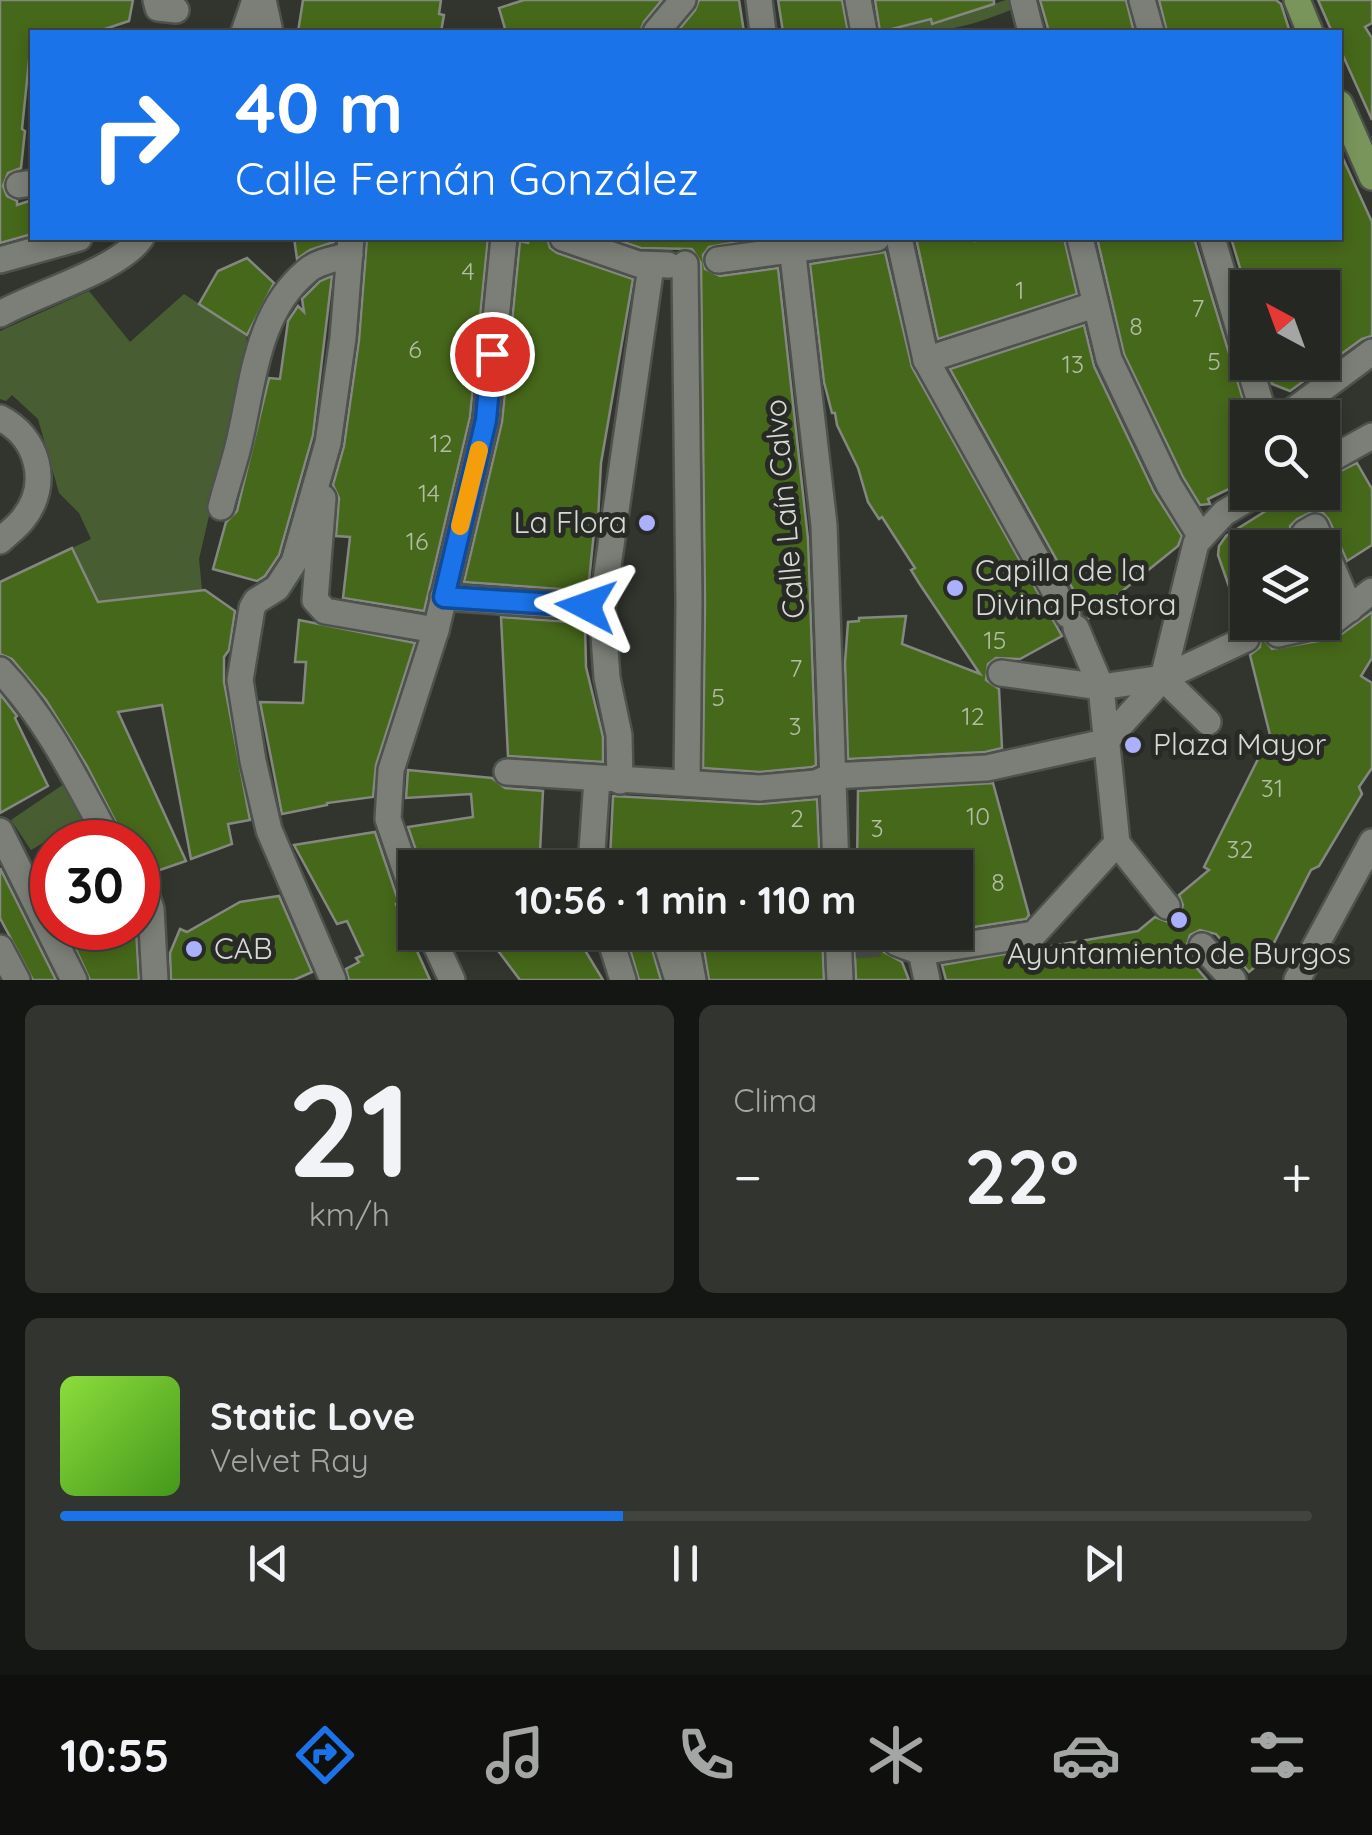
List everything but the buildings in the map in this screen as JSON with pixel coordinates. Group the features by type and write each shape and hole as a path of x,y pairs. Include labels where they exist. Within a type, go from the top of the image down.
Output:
{"main road":[{"path":"1296,0 1309,30"},
{"path":"1342,108 1372,176"}],"street":[{"path":"245,30 254,0"},
{"path":"264,0 270,30"},
{"path":"658,30 683,0"},
{"path":"759,0 764,30"},
{"path":"858,0 864,30"},
{"path":"1023,0 1030,30"},
{"path":"1142,0 1151,30"},
{"path":"0,260 72,240"},
{"path":"0,314 112,262 140,240"},
{"path":"399,850 388,818 400,760 435,650 486,420 504,240"},
{"path":"569,240 651,266 688,264 687,783"},
{"path":"718,260 792,244 849,240"},
{"path":"899,240 926,360 1072,622 1101,687 1117,842 1167,906"},
{"path":"1080,240 1110,359 1169,485 1200,540"},
{"path":"1213,240 1230,300"},
{"name":"Calle Laín Calvo","path":"792,244 824,525 835,850"},
{"path":"350,246 315,600 326,611 435,650"},
{"path":"221,507 264,332 281,302 306,272 350,246"},
{"path":"592,850 619,735 607,678 602,608 651,266"},
{"path":"926,360 1094,305"},
{"path":"1294,400 1372,352"},
{"path":"0,418 16,426 31,445 38,464 38,492 24,518 0,541"},
{"path":"328,443 294,562 287,577 252,608 240,680 253,760 274,842 333,980"},
{"path":"1340,458 1367,448"},
{"path":"507,772 760,788 816,783 832,776 987,767 1105,742 1163,678 1200,540 1224,513 1232,510"},
{"path":"1340,585 1350,608"},
{"path":"1340,616 1372,591"},
{"path":"444,597 602,608"},
{"path":"1001,673 1101,687 1163,678 1246,640"},
{"path":"0,670 27,698 48,729 98,820"},
{"path":"1163,678 1208,722"},
{"path":"2,822 30,883"},
{"path":"923,964 1034,934 1117,842"},
{"path":"1296,980 1372,842"},
{"path":"1202,946 1233,980"},
{"path":"0,948 18,980"},
{"path":"60,950 74,980"},
{"path":"153,950 155,980"},
{"path":"614,950 623,980"},
{"path":"839,950 840,980"}],"green space":[{"path":"1006,0 1010,0 1013,9 965,26 892,30 931,19 933,24"},
{"path":"89,291 130,342 184,294 247,335 243,370 199,559 202,590 98,602 72,548 91,539 79,513 59,493 38,419 12,395 6,401 0,399 0,331"},
{"path":"64,784 86,818 30,820 30,848 11,820"}],"tunnel":[{"path":"1029,949 1031,956"}],"slow traffic":[{"path":"460,526 479,450"}],"place":[{"name":"La Flora","path":"647,523"},
{"name":"Capilla de la Divina Pastora","path":"955,588"},
{"name":"Plaza Mayor","path":"1133,745"},
{"name":"Ayuntamiento de Burgos","path":"1179,920"},
{"name":"CAB","path":"194,949"}],"route":[{"path":"492,354 486,420 444,597 586,606"}]}
